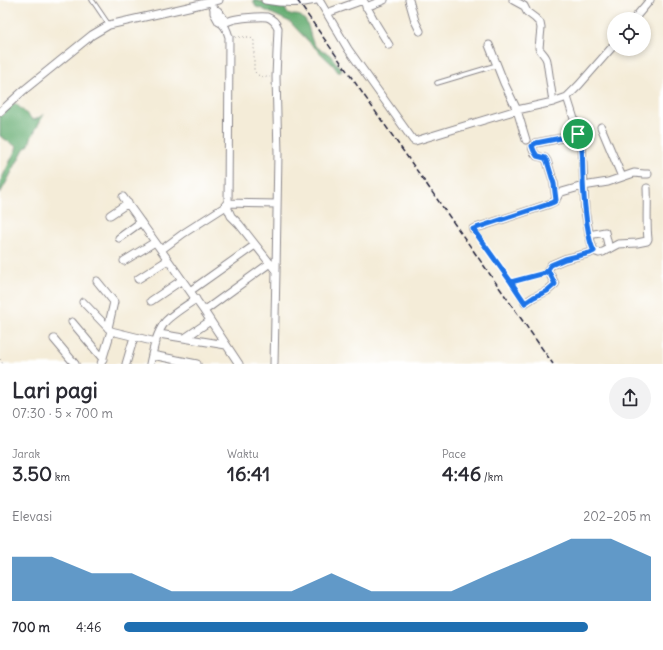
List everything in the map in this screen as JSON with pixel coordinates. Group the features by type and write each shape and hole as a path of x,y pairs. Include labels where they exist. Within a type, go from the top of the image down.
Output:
{"street":[{"path":"265,0 299,3 317,0 327,13 348,49 414,141 566,97 607,52"},
{"path":"327,13 364,2 384,0"},
{"path":"409,0 420,32"},
{"path":"513,0 524,6 527,12 535,18 540,25 539,48 547,60 553,102"},
{"path":"640,12 650,0"},
{"path":"364,2 389,45"},
{"path":"0,112 24,90 92,35 109,25 215,4 214,13 219,22 223,24 228,31 229,37 228,209 229,213 276,271"},
{"path":"223,24 233,20 263,16 276,23 278,28 276,77 278,153 274,364"},
{"path":"489,45 496,65 517,110 526,140"},
{"path":"566,97 583,150 585,211 589,235 594,251"},
{"path":"601,128 622,177"},
{"path":"556,200 554,184 547,161 545,158 537,156 532,146 536,143 578,134"},
{"path":"473,229 549,204 556,200 559,194 583,186 608,182 634,173 648,174"},
{"path":"525,303 547,291 555,284 548,270 551,265 565,259 594,251 603,252 618,244 647,241 647,188"},
{"path":"123,197 196,299 239,364"},
{"path":"227,202 277,204"},
{"path":"161,250 223,208 227,202"},
{"path":"110,215 128,203"},
{"path":"119,238 142,222"},
{"path":"589,235 605,232 609,249"},
{"path":"124,261 155,242"},
{"path":"190,291 255,244"},
{"path":"138,279 168,260"},
{"path":"204,311 270,263"},
{"path":"151,301 182,280"},
{"path":"97,281 114,302 102,361"},
{"path":"150,364 156,342 166,321 196,299"},
{"path":"83,302 109,329 156,342"},
{"path":"185,338 210,321"},
{"path":"72,322 102,361"},
{"path":"159,334 226,345"},
{"path":"126,364 134,337"},
{"path":"54,339 75,364"},
{"path":"152,355 197,364"}],"lane":[{"path":"92,0 109,25"},
{"path":"437,83 496,65"}],"path":[{"path":"229,37 248,37 253,39 255,73 260,77 276,77"},
{"path":"473,229 525,303"},
{"path":"511,282 545,273 548,270"},
{"path":"0,359 4,364"}],"green space":[{"path":"253,0 285,6 286,11 290,15 298,15 303,18 307,23 314,44 330,55 342,70 341,72 338,72 333,65 290,22 256,7"},
{"path":"15,103 33,120 44,114 31,138 29,145 24,149 0,194 0,182 17,147 0,136 0,116"}],"railway":[{"path":"297,0 553,364"}],"route":[{"path":"578,134 536,143 532,146 538,157 545,158 547,161 554,184 555,202 473,229 511,282 545,273 548,270 555,284 547,291 525,303 511,282 545,273 551,265 565,259 594,251 585,211 583,150 578,134"}]}
